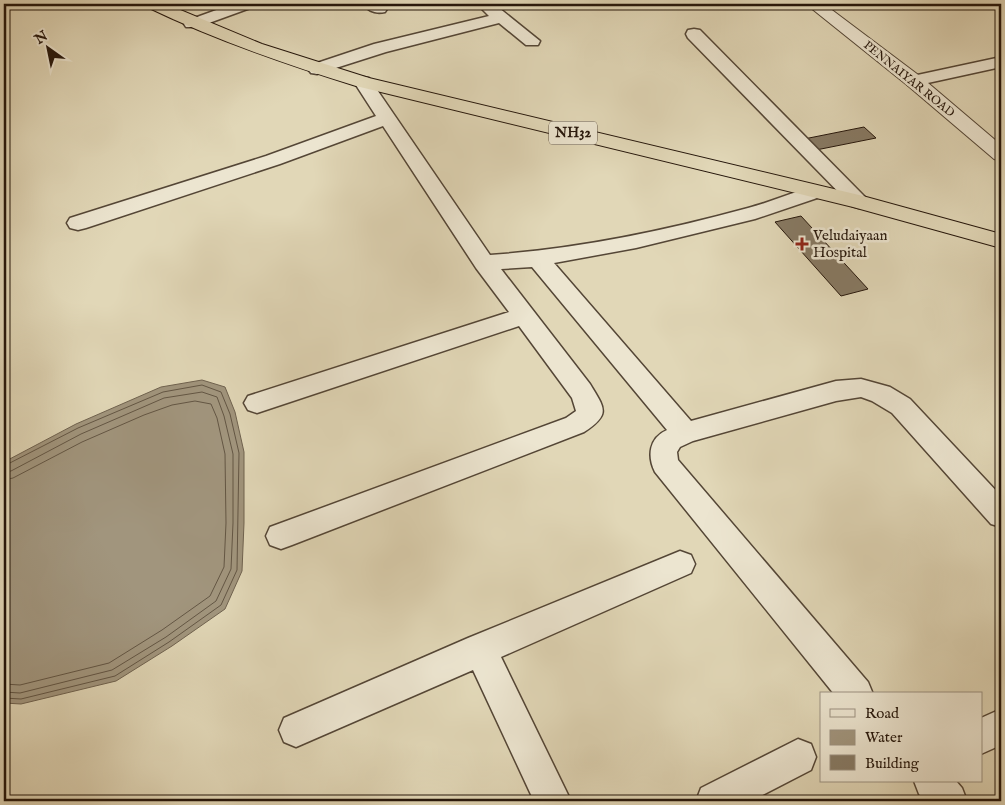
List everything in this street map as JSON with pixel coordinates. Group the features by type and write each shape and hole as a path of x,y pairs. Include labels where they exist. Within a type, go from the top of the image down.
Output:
{"highway":[{"name":"NH32","path":"153,4 192,24 318,69 363,82 859,202 961,228 1001,242"}],"street":[{"path":"192,24 247,4"},
{"path":"483,4 532,41"},
{"name":"PENNAIYAR ROAD","path":"814,4 914,82 1001,155"},
{"path":"318,69 380,48 500,18"},
{"path":"694,34 859,202"},
{"path":"914,82 1001,62"},
{"path":"281,536 576,424 590,415 588,403 484,263 363,82"},
{"path":"78,223 273,160 387,118"},
{"path":"484,263 538,260 636,241 755,213 816,192"},
{"path":"538,260 685,433"},
{"path":"257,403 523,316"},
{"path":"854,692 665,464 663,451 670,440 685,433 836,391 860,388 881,394 907,412 1001,516"},
{"path":"296,730 680,564"},
{"path":"480,649 552,801"},
{"path":"982,736 1001,726"},
{"path":"714,801 798,757"},
{"path":"933,782 950,801"}],"water":[{"path":"202,380 225,387 235,412 244,452 242,571 225,609 172,646 116,681 21,704 4,703 4,462 76,424 161,387"}],"building":[{"path":"864,127 876,138 816,150 804,139"},
{"path":"801,216 868,289 841,296 775,222"}],"place":[{"name":"Veludaiyaan Hospital","path":"802,244"}]}
